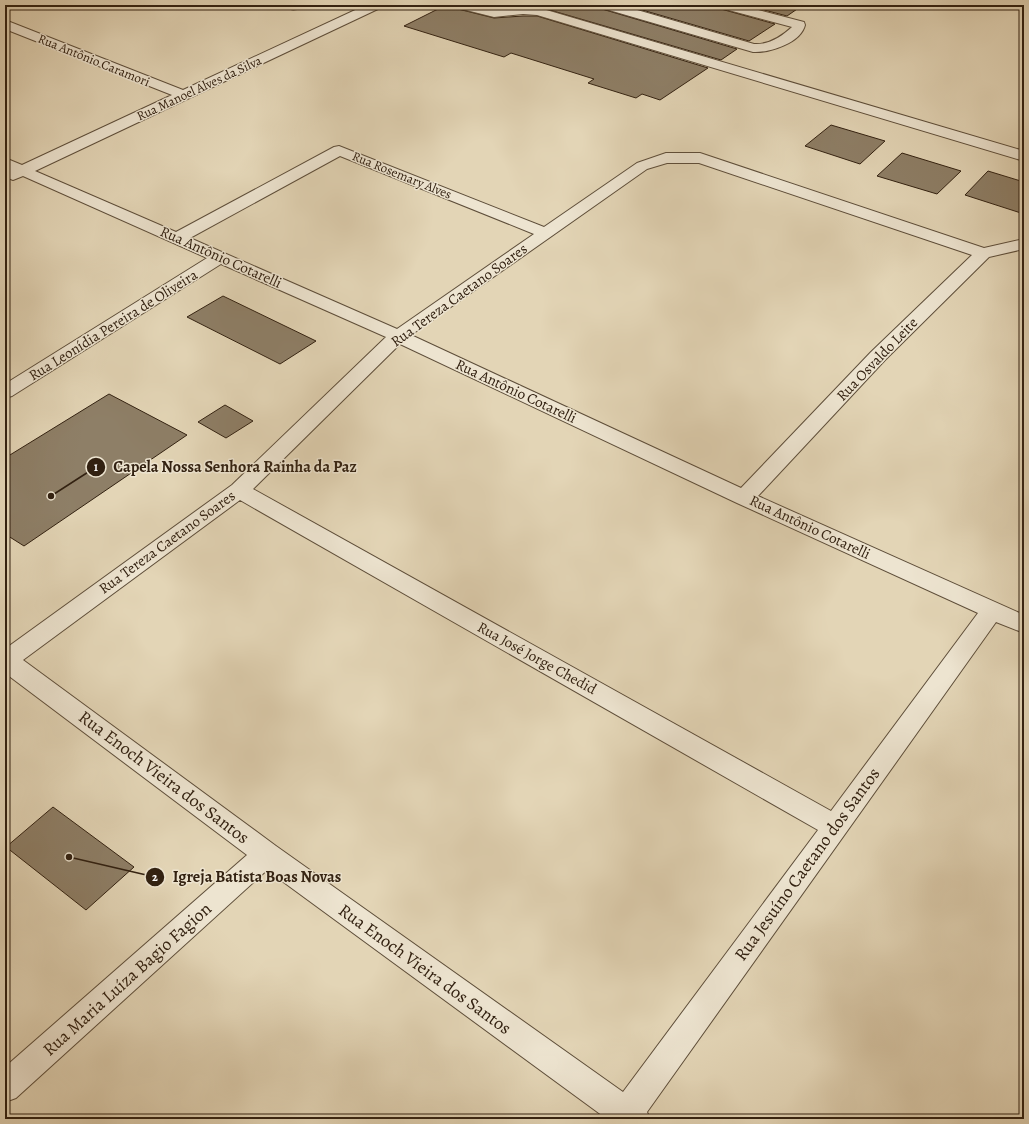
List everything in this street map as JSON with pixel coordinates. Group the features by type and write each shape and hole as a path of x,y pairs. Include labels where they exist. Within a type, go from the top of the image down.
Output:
{"street":[{"name":"Rua Manoel Alves da Silva","path":"5,179 376,5"},
{"path":"462,5 488,13 525,9 539,12 1024,156"},
{"path":"606,5 753,48 764,49 773,47 798,30 799,25 725,5"},
{"name":"Rua Antônio Caramori","path":"5,24 183,95"},
{"name":"Rua Rosemary Alves","path":"178,238 339,150 546,233"},
{"name":"Rua Tereza Caetano Soares","path":"5,660 239,490 398,336 642,166 666,158 700,158 983,253"},
{"name":"Rua Antônio Cotarelli","path":"5,163 398,336 744,498 1024,625"},
{"path":"983,253 1024,244"},
{"name":"Rua Osvaldo Leite","path":"744,498 878,356 983,253"},
{"name":"Rua Leonídia Pereira de Oliveira","path":"5,392 221,257"},
{"name":"Rua José Jorge Chedid","path":"239,490 834,826"},
{"name":"Rua Jesuíno Caetano dos Santos","path":"628,1117 834,826 992,611"},
{"name":"Rua Enoch Vieira dos Santos","path":"5,660 266,854 628,1117"},
{"name":"Rua Maria Luíza Bagio Fagion","path":"5,1087 266,854"}],"building":[{"path":"446,5 455,5 458,9 494,18 537,16 708,68 660,100 642,94 636,98 588,83 594,79 511,53 504,57 404,26"},
{"path":"483,5 599,5 602,9 737,49 721,60 543,8 523,6 494,7"},
{"path":"625,5 718,5 721,9 775,24 749,41"},
{"path":"745,5 803,5 787,16"},
{"path":"831,125 885,141 860,164 805,146"},
{"path":"902,153 961,171 937,194 877,176"},
{"path":"988,171 1024,182 1024,214 965,195"},
{"path":"223,296 316,341 280,364 187,317"},
{"path":"109,394 187,435 24,546 5,534 5,458"},
{"path":"225,405 253,421 226,438 198,422"},
{"path":"53,807 134,867 86,910 6,847"}],"place":[{"name":"Capela Nossa Senhora Rainha da Paz","path":"51,496"},
{"name":"Igreja Batista Boas Novas","path":"69,857"}]}
